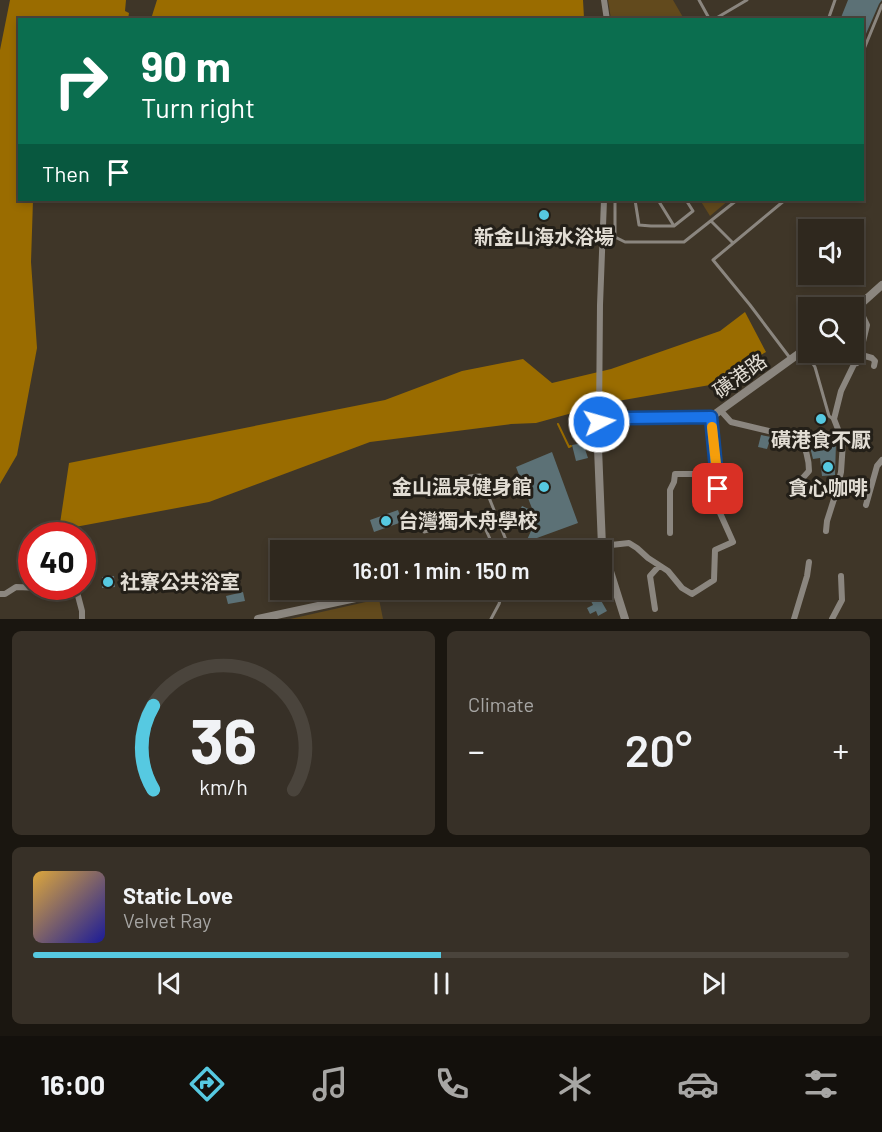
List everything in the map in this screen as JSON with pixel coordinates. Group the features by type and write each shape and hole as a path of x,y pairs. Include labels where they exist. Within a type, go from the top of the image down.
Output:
{"street":[{"path":"604,0 607,18"},
{"path":"602,540 598,457 604,201"},
{"path":"864,301 882,285"},
{"path":"864,320 867,325 864,338"},
{"name":"磺港路","path":"599,422 626,418 711,417 798,354"},
{"path":"854,366 866,356 872,358 875,362 874,366"},
{"path":"826,531 839,483 843,442 834,419 842,391 855,363"},
{"path":"721,411 731,422 798,438 802,441 809,471 792,490"},
{"path":"612,545 629,543 668,571 682,588 692,594 714,580 715,550 733,542 720,513 711,417"},
{"path":"866,505 877,466 882,459"},
{"path":"670,533 670,490 675,474 695,474 704,483 714,507 720,513"},
{"path":"794,619 809,562"},
{"path":"655,609 650,576 659,566"},
{"path":"832,619 842,600 841,576"},
{"path":"612,580 625,619"},
{"path":"0,594 5,594 16,586 67,589 77,592 82,619"},
{"path":"258,619 346,600"}],"lane":[{"path":"699,0 711,18"},
{"path":"716,18 747,0"},
{"path":"829,18 835,0"},
{"path":"864,49 882,5"},
{"path":"615,201 615,237 625,242 684,242 736,201"},
{"path":"635,201 639,225 651,226 674,226 693,211 687,201"},
{"path":"659,201 674,226"},
{"path":"784,201 713,260 791,360"},
{"path":"711,221 733,243"},
{"path":"814,363 828,416 834,419"},
{"path":"469,476 480,475 506,540"},
{"path":"407,528 415,524 424,532 481,519 490,540"},
{"path":"491,619 500,600"}],"shaded area":[{"path":"10,0 126,0 125,11 129,13 128,18 18,18 18,201 33,201 31,262 37,348 17,455 0,484 0,50"},
{"path":"157,0 583,0 584,18 151,18"},
{"path":"608,0 673,0 683,18 611,18"},
{"path":"701,201 728,201 710,216"},
{"path":"745,312 766,352 710,385 612,402 536,423 511,424 370,442 209,502 96,523 60,522 69,463 385,400 462,371 523,359 552,383 611,369 720,331"},
{"path":"379,600 383,619 290,619"}],"building":[{"path":"848,0 882,0 864,38 864,18 841,18"},
{"path":"761,435 771,437 767,449 758,447"},
{"path":"583,443 588,458 576,461 572,445"},
{"name":"貪心咖啡","path":"836,443 835,475 822,476 820,458 813,459 810,447"},
{"name":"金山溫泉健身館","path":"552,452 578,523 527,540 531,531 514,522 522,506 533,511 516,467"},
{"name":"台灣獨木舟學校","path":"398,510 402,522 374,532 370,520"},
{"name":"社寮公共浴室","path":"114,576 115,587 102,588 102,577"},
{"path":"243,592 245,601 228,604 226,596"},
{"path":"601,600 607,611 598,616 596,611 590,614 587,608 593,605 591,601"}],"waterway":[{"path":"558,424 569,447 571,446"}],"slow traffic":[{"path":"712,427 716,464"}],"place":[{"name":"新金山海水浴場","path":"544,215"},
{"name":"磺港食不厭","path":"821,419"},
{"name":"貪心咖啡","path":"828,467"},
{"name":"金山溫泉健身館","path":"544,487"},
{"name":"台灣獨木舟學校","path":"386,521"},
{"name":"社寮公共浴室","path":"108,582"}],"route":[{"path":"599,422 626,418 711,417 718,489"}]}
